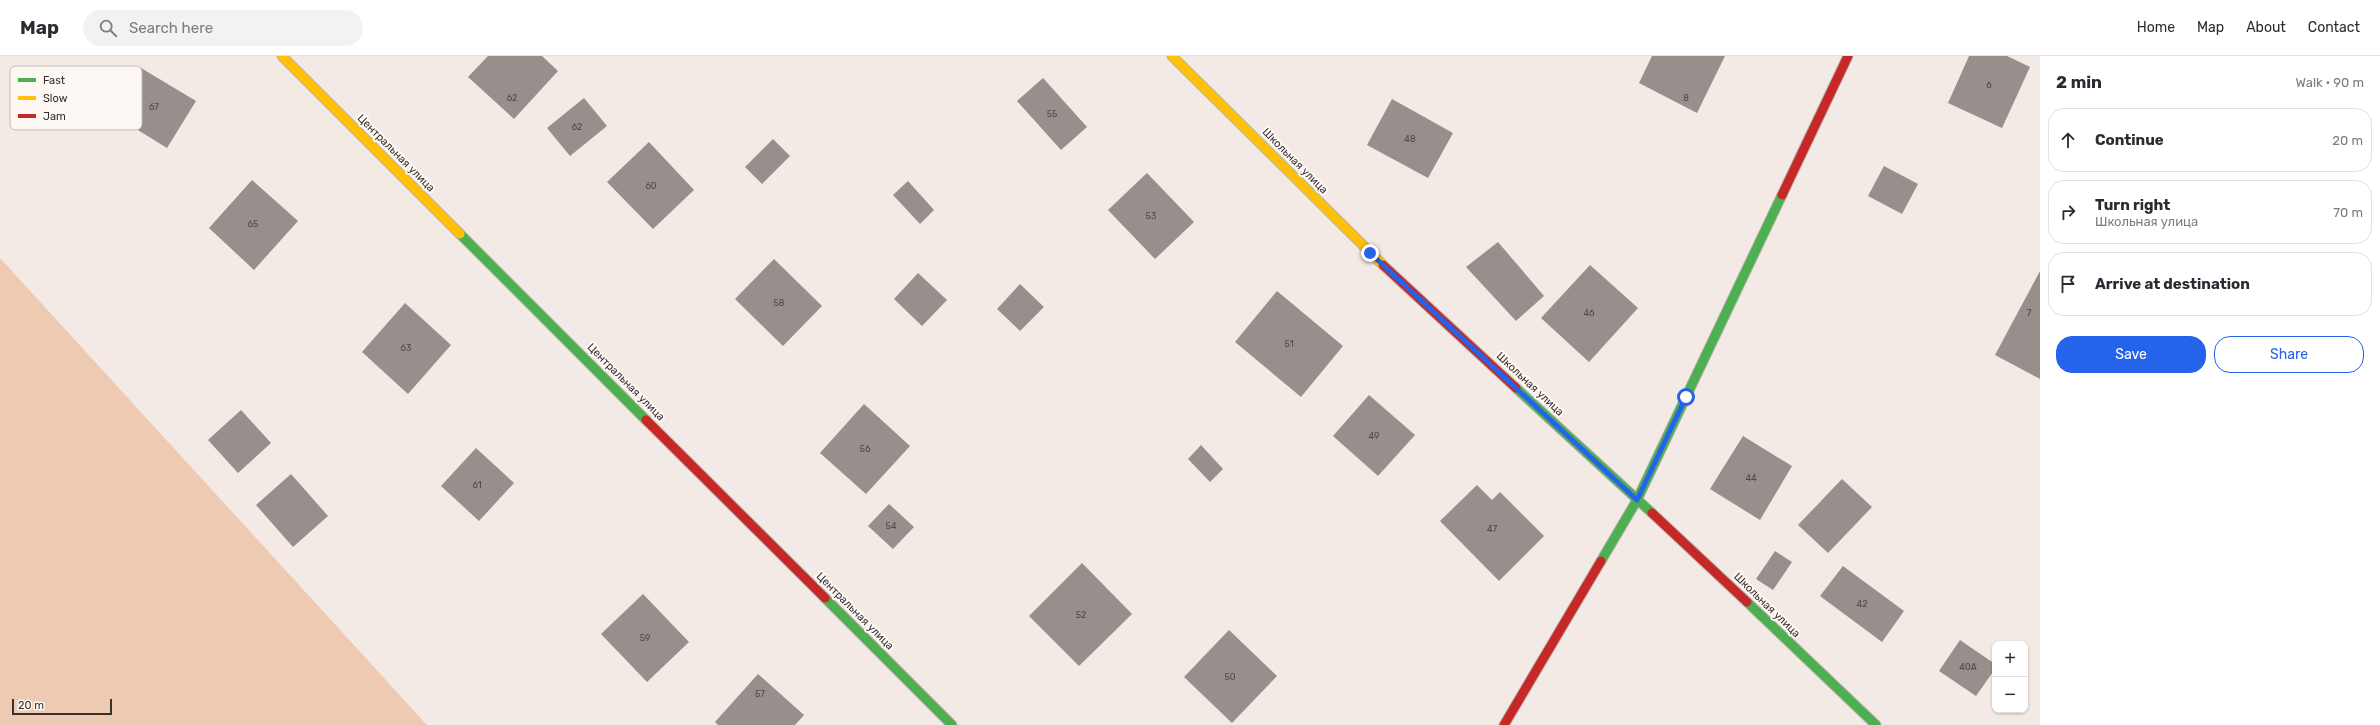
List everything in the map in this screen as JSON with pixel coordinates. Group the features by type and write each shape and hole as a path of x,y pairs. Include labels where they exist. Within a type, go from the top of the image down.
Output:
{"street":[{"name":"Центральная улица","path":"282,56 952,725"},
{"name":"Школьная улица","path":"1172,56 1370,253 1637,500 1876,725"},
{"path":"1504,725 1637,500 1848,56"}],"shaded area":[{"path":"0,258 427,725 0,725"}],"building":[{"path":"488,56 542,56 558,71 514,119 468,77"},
{"path":"1652,56 1725,56 1697,113 1639,83"},
{"path":"1969,56 2007,56 2030,67 2002,128 1948,103"},
{"path":"142,69 196,101 167,148 138,130 142,130"},
{"path":"1043,78 1087,127 1061,150 1017,101"},
{"path":"584,98 607,126 570,156 547,128"},
{"path":"1392,99 1453,133 1428,178 1367,145"},
{"path":"773,139 790,156 762,184 745,167"},
{"path":"649,142 694,190 653,229 607,182"},
{"path":"1884,166 1918,184 1902,214 1868,196"},
{"path":"1147,173 1194,222 1155,259 1108,210"},
{"path":"252,180 298,221 254,270 209,228"},
{"path":"908,181 934,210 920,224 893,195"},
{"path":"1498,242 1544,296 1516,321 1466,267"},
{"path":"774,259 822,306 783,346 735,299"},
{"path":"1590,265 1638,308 1589,362 1541,318"},
{"path":"2040,271 2040,379 1995,355"},
{"path":"918,273 947,300 922,326 894,299"},
{"path":"1020,284 1044,307 1020,331 997,309"},
{"path":"1277,291 1343,346 1301,397 1235,342"},
{"path":"405,303 451,345 408,394 362,352"},
{"path":"1369,395 1415,435 1378,476 1333,436"},
{"path":"864,404 910,446 866,494 820,453"},
{"path":"241,410 271,443 238,473 208,440"},
{"path":"1743,436 1792,466 1760,520 1710,489"},
{"path":"1201,445 1223,469 1210,482 1188,459"},
{"path":"476,448 514,483 479,521 441,486"},
{"path":"291,474 328,516 293,547 256,505"},
{"path":"1842,479 1872,507 1828,553 1798,525"},
{"path":"1477,485 1492,500 1500,492 1544,536 1499,581 1440,521"},
{"path":"889,504 914,527 893,549 868,526"},
{"path":"1775,551 1792,562 1773,590 1756,579"},
{"path":"1082,563 1132,614 1079,666 1029,616"},
{"path":"1843,566 1904,611 1882,642 1820,596"},
{"path":"643,594 689,642 647,682 601,634"},
{"path":"1229,630 1277,676 1232,723 1184,677"},
{"path":"1960,640 1992,662 1992,673 1976,696 1939,671"},
{"path":"758,674 804,715 795,725 718,725 715,722"}],"traffic: fast":[{"path":"1601,561 1637,500 1782,195"},
{"path":"460,234 646,420"},
{"path":"1516,388 1652,513"},
{"path":"825,598 952,725"},
{"path":"1747,602 1876,725"}],"traffic: slow":[{"path":"282,56 460,234"},
{"path":"1172,56 1383,265"}],"traffic: jam":[{"path":"1782,195 1848,56"},
{"path":"1383,265 1516,388"},
{"path":"646,420 825,598"},
{"path":"1652,513 1747,602"},
{"path":"1504,725 1601,561"}],"route":[{"path":"1370,253 1637,500 1686,397"}]}
